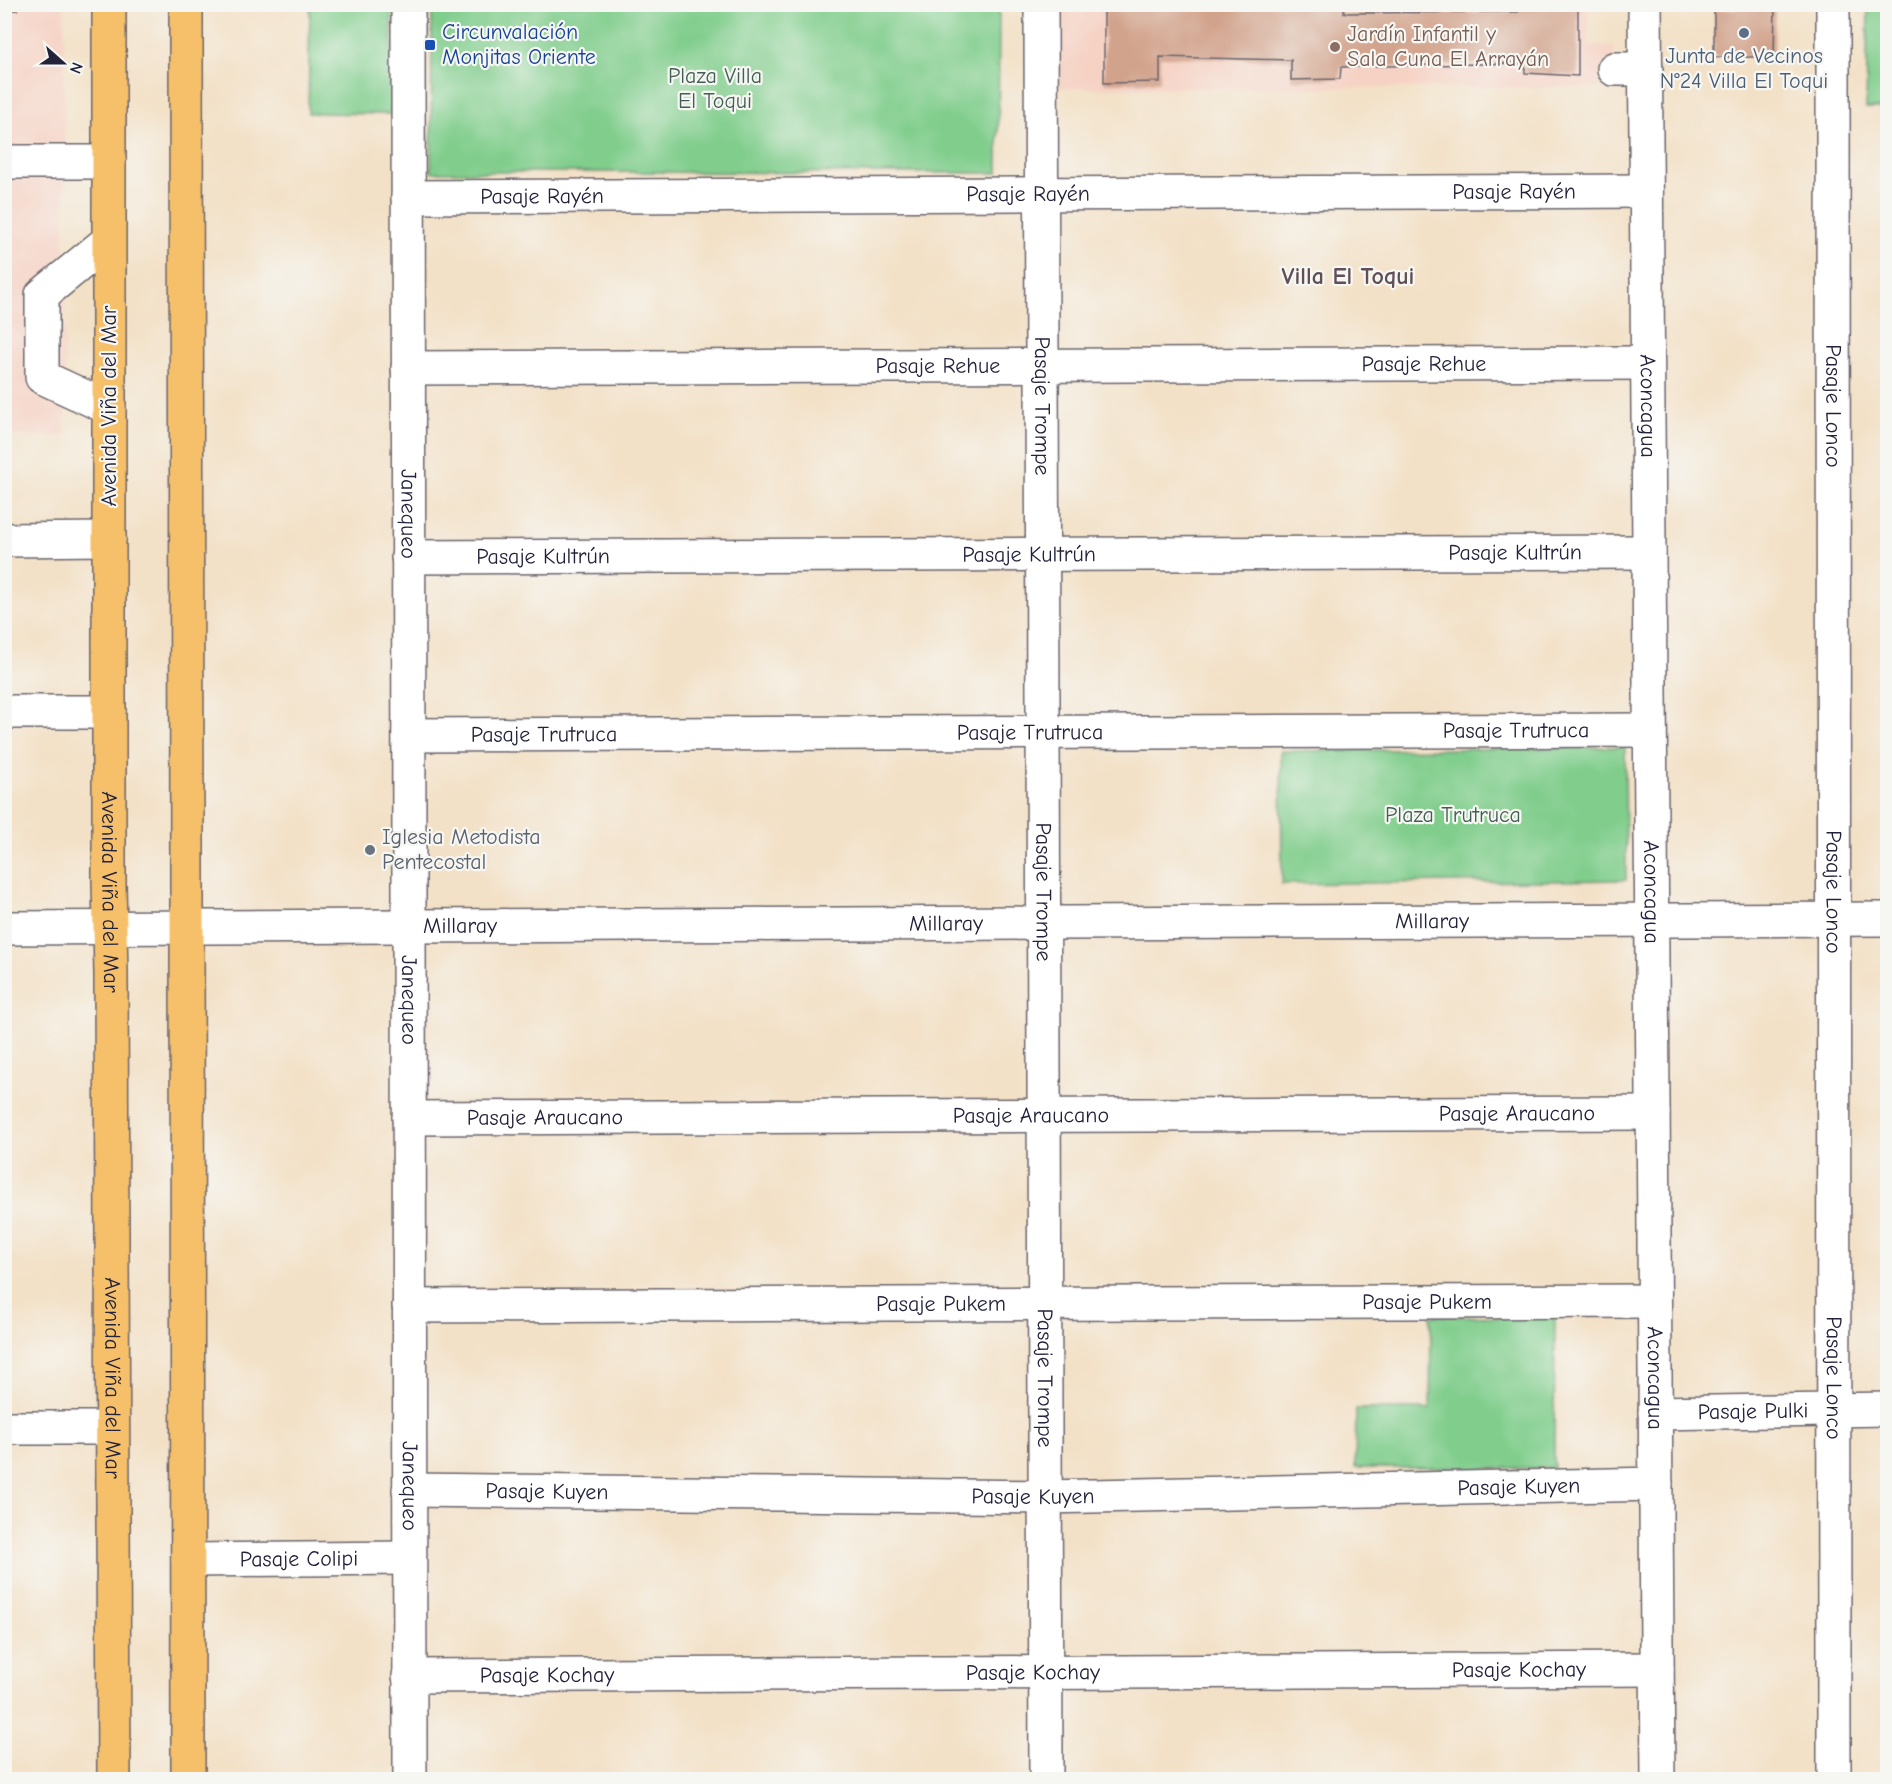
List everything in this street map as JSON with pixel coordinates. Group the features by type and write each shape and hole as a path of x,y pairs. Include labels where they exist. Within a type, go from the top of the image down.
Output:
{"main road":[{"name":"Avenida Viña del Mar","path":"109,4 109,927 114,1779"},
{"path":"186,4 188,1779"}],"street":[{"name":"Janequeo","path":"408,4 410,1779"},
{"name":"Pasaje Trompe","path":"1041,4 1049,48 1042,194 1046,1779"},
{"name":"Aconcagua","path":"1645,4 1630,69 1646,191 1658,1779"},
{"name":"Pasaje Lonco","path":"1833,4 1834,1779"},
{"path":"8,162 109,162"},
{"name":"Pasaje Rayén","path":"408,196 1646,191"},
{"path":"108,241 42,295 42,377 109,408"},
{"name":"Pasaje Rehue","path":"408,368 1647,363"},
{"path":"4,540 109,539"},
{"name":"Pasaje Kultrún","path":"408,557 1649,552"},
{"path":"4,712 109,712"},
{"name":"Pasaje Trutruca","path":"409,735 1650,730"},
{"name":"Millaray","path":"4,928 1887,919"},
{"name":"Pasaje Araucano","path":"409,1118 1653,1113"},
{"name":"Pasaje Pukem","path":"409,1306 1654,1301"},
{"name":"Pasaje Pulki","path":"1655,1413 1887,1409"},
{"path":"4,1428 112,1428"},
{"name":"Pasaje Kuyen","path":"409,1490 1045,1497 1656,1484"},
{"name":"Pasaje Colipi","path":"188,1560 409,1558"},
{"name":"Pasaje Kochay","path":"409,1676 1657,1669"}],"shaded area":[{"path":"4,5 64,5 65,436 5,436"},
{"name":"Jardín Infantil y Sala Cuna El Arrayán","path":"1057,5 1588,5 1588,45 1614,46 1614,87 1057,88"}],"green space":[{"path":"310,5 392,5 391,114 308,113"},
{"name":"Plaza Villa El Toqui","path":"432,5 999,5 998,173 431,172"},
{"path":"1868,5 1887,5 1887,108 1866,108"},
{"name":"Plaza Trutruca","path":"1625,747 1626,880 1282,884 1281,751"},
{"path":"1431,1316 1555,1317 1554,1468 1355,1468 1356,1409 1430,1409"}],"building":[{"path":"5,4 17,4 17,10 6,10"},
{"name":"Jardín Infantil y Sala Cuna El Arrayán","path":"1344,4 1344,13 1518,12 1518,4 1578,4 1578,76 1525,73 1525,63 1341,67 1340,79 1291,80 1291,60 1160,57 1160,82 1104,83 1104,5"},
{"name":"Junta de Vecinos N°24 Villa El Toqui","path":"1738,4 1775,4 1774,57 1714,57 1714,9 1738,9"}],"place":[{"name":"Junta de Vecinos N°24 Villa El Toqui","path":"1744,33"},
{"name":"Circunvalación Monjitas Oriente","path":"430,45"},
{"name":"Jardín Infantil y Sala Cuna El Arrayán","path":"1335,47"},
{"name":"Iglesia Metodista Pentecostal","path":"370,850"}],"district":[{"name":"Villa El Toqui","path":"1348,276"}]}
